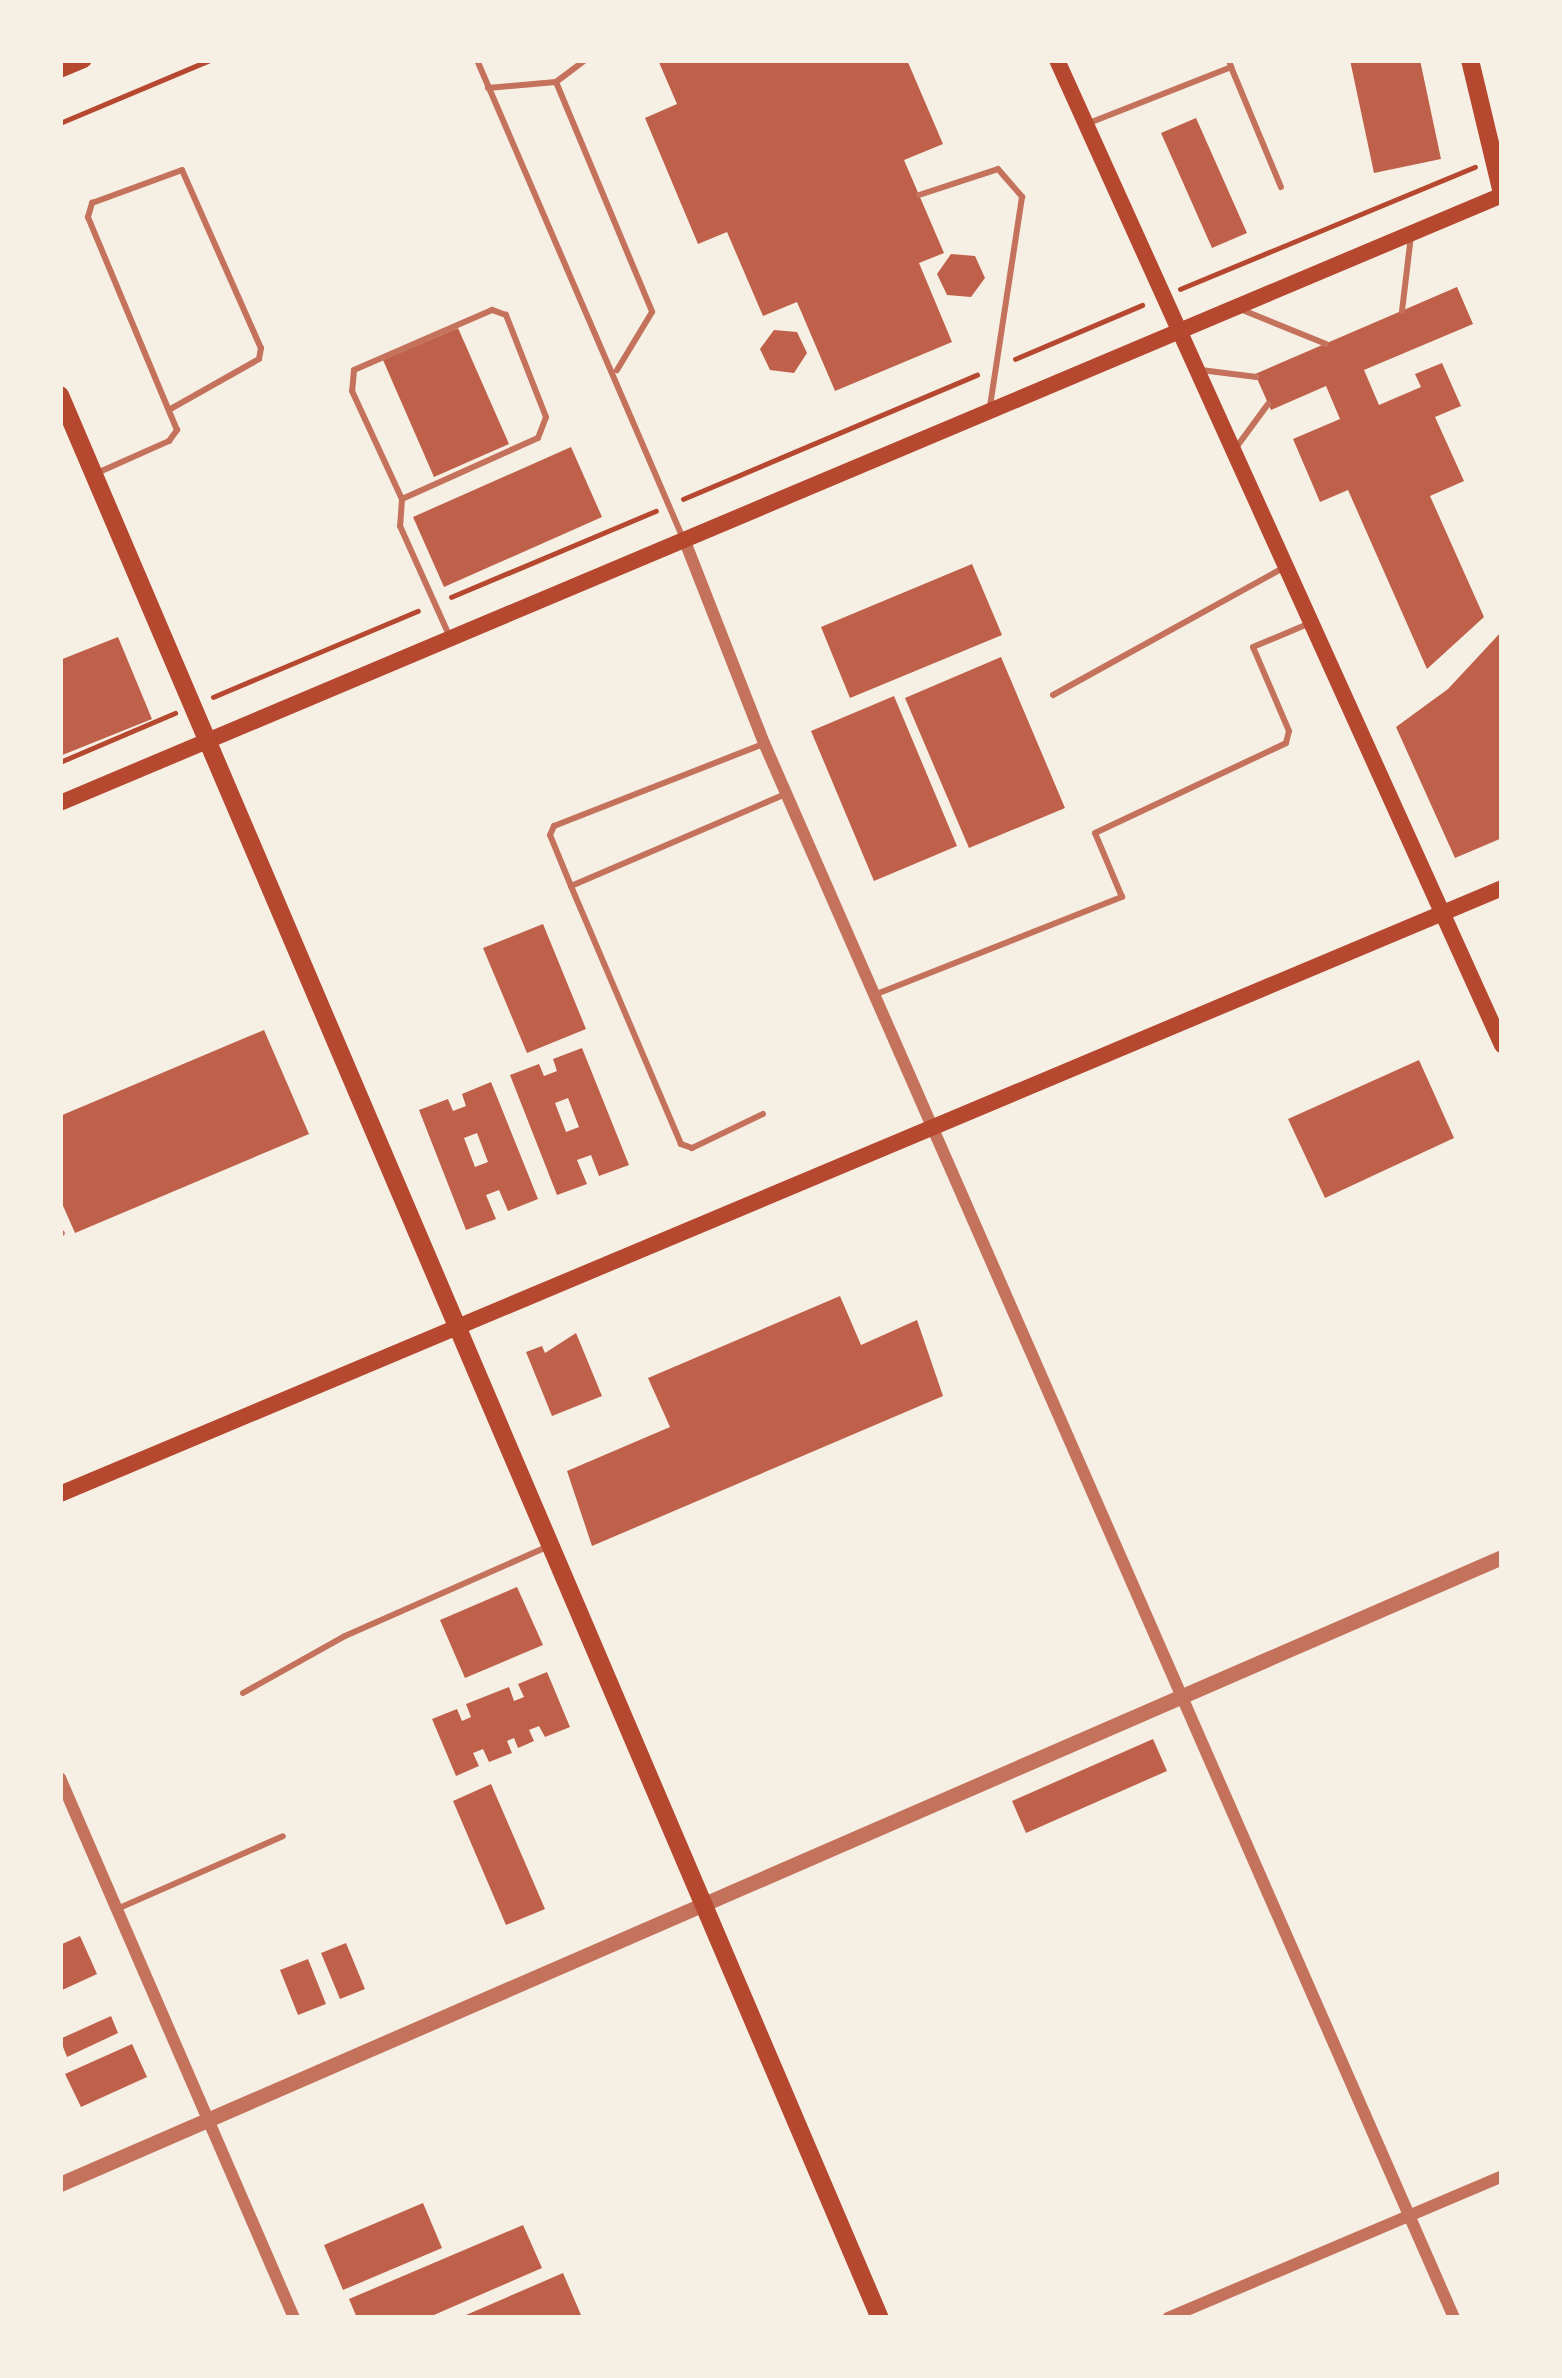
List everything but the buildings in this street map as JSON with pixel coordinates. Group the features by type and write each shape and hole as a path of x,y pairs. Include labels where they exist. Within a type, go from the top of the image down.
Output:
{"main road":[{"path":"60,70 84,60"},
{"path":"1057,60 1502,1045"},
{"path":"60,803 1502,194 1470,60"},
{"path":"60,394 880,2318"},
{"path":"60,1495 1502,888"}],"street":[{"path":"683,539 786,794 1454,2318"},
{"path":"60,2184 1502,1557"},
{"path":"60,1778 63,1795 294,2318"},
{"path":"1168,2318 1502,2176"}],"lane":[{"path":"478,60 617,370 683,539"},
{"path":"488,88 556,82 585,60"},
{"path":"1086,124 1230,63 1281,187"},
{"path":"556,82 652,312 617,370"},
{"path":"919,195 998,169 1022,197 989,410"},
{"path":"94,475 169,441 177,430 88,217 92,203 182,170 261,349 259,359 169,410"},
{"path":"1402,310 1412,231"},
{"path":"1233,307 1326,344"},
{"path":"402,499 538,438 546,417 506,315 492,310 355,370 352,391 402,499 400,526 450,638"},
{"path":"1197,370 1257,377"},
{"path":"1233,451 1268,404"},
{"path":"1053,694 1286,567"},
{"path":"874,995 1122,897 1095,833 1286,743 1291,737 1253,647 1311,622"},
{"path":"763,1114 692,1148 681,1144 550,835 554,826 764,743"},
{"path":"571,886 786,794"},
{"path":"243,1693 345,1636 551,1546"},
{"path":"117,1909 284,1836"}],"path":[{"path":"60,123 210,60"},
{"path":"1192,284 1462,172"},
{"path":"699,492 1132,309"},
{"path":"60,762 165,717"}]}
